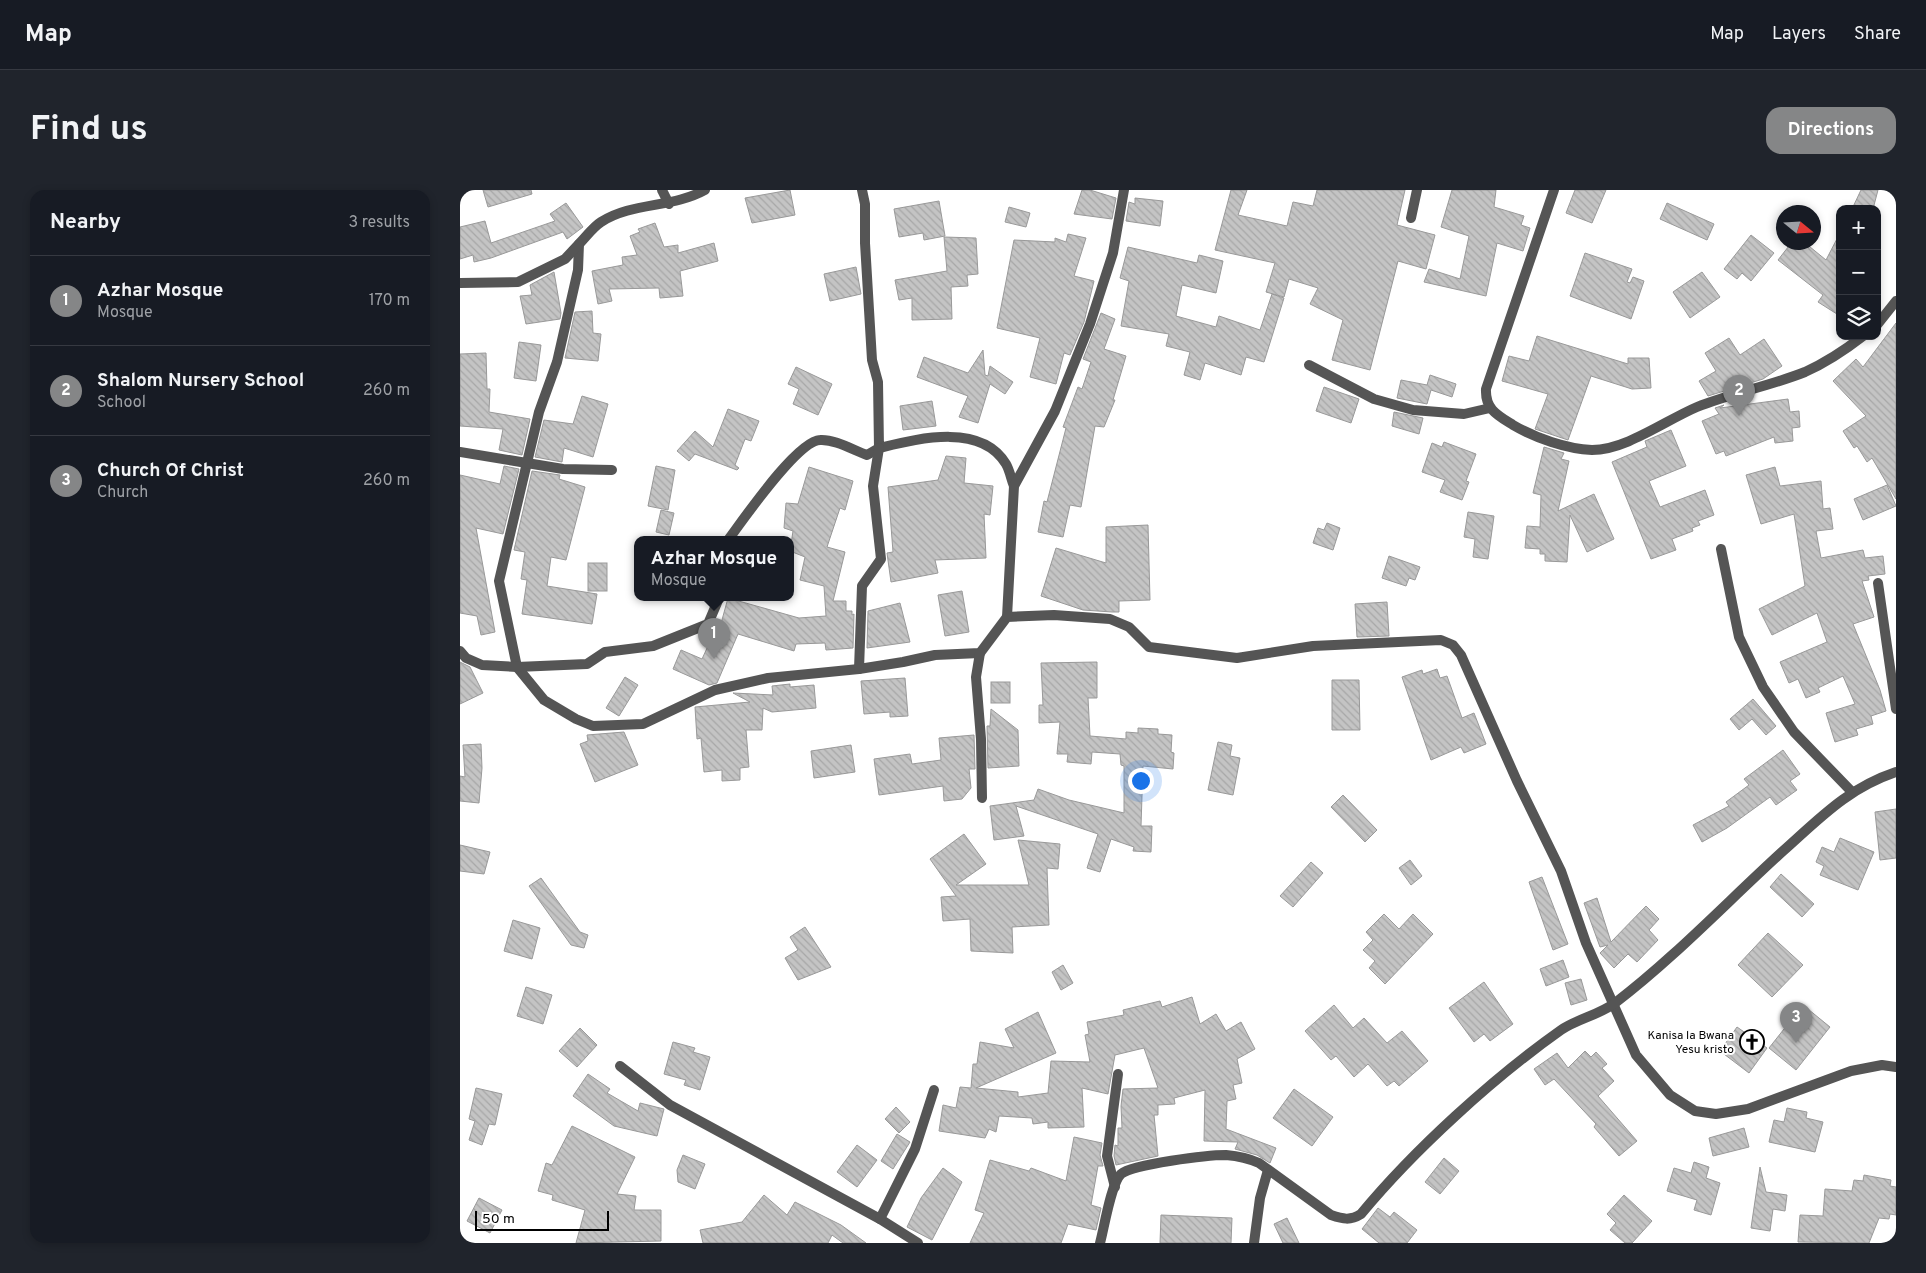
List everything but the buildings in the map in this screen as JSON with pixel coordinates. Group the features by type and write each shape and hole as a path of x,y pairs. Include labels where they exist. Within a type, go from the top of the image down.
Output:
{"street":[{"path":"662,190 669,204"},
{"path":"460,283 518,282 565,260 600,222 636,208 669,204 705,190"},
{"path":"859,668 862,586 881,559 873,486 879,448 878,382 872,360 865,243 865,204 862,190"},
{"path":"1014,486 1055,411 1090,324 1113,253 1124,190"},
{"path":"1411,218 1417,190"},
{"path":"1554,190 1486,389 1485,400 1490,408 1522,430 1558,443 1593,450 1630,442 1679,415 1703,405 1806,371 1847,349 1858,340"},
{"path":"579,244 578,270 557,362 538,412 499,581 518,667 544,700 576,719 593,726 642,724 715,690 768,678 903,662 935,655 980,653"},
{"path":"1881,320 1896,302"},
{"path":"1309,364 1374,400 1413,410 1464,414 1490,408"},
{"path":"731,536 761,496 806,445 818,440 830,440 867,454 879,448 919,439 947,436 985,444 1006,464 1014,486 1007,617 980,653 976,677 982,739 982,798"},
{"path":"460,452 563,469 612,470"},
{"path":"1721,549 1739,636 1762,687 1794,732 1852,792"},
{"path":"1878,583 1896,709"},
{"path":"460,651 466,658 482,665 518,667 587,664 605,652 653,646 708,624 717,601"},
{"path":"1007,617 1054,615 1110,619 1129,627 1149,647 1236,658 1312,646 1441,640 1453,645 1461,655 1516,781 1561,871 1586,942 1636,1055 1670,1094 1695,1111 1716,1114 1748,1109 1851,1072 1882,1065 1896,1067"},
{"path":"1100,1243 1114,1187 1120,1174 1137,1166 1225,1155 1247,1158 1259,1163 1331,1215 1343,1219 1353,1219 1361,1214 1441,1130 1499,1080 1562,1030 1613,1004 1816,821 1852,792 1872,780 1896,772"},
{"path":"620,1066 670,1105 880,1218 918,1243"},
{"path":"1114,1187 1107,1156 1118,1074"},
{"path":"880,1218 916,1148 934,1090"},
{"path":"1254,1243 1260,1198 1268,1170"}],"place":[{"name":"Shalom Nursery School","path":"1739,416"},
{"name":"Azhar Mosque","path":"714,659"},
{"name":"Kanisa la Bwana Yesu kristo","path":"1752,1042"},
{"name":"Church Of Christ","path":"1796,1043"}]}
